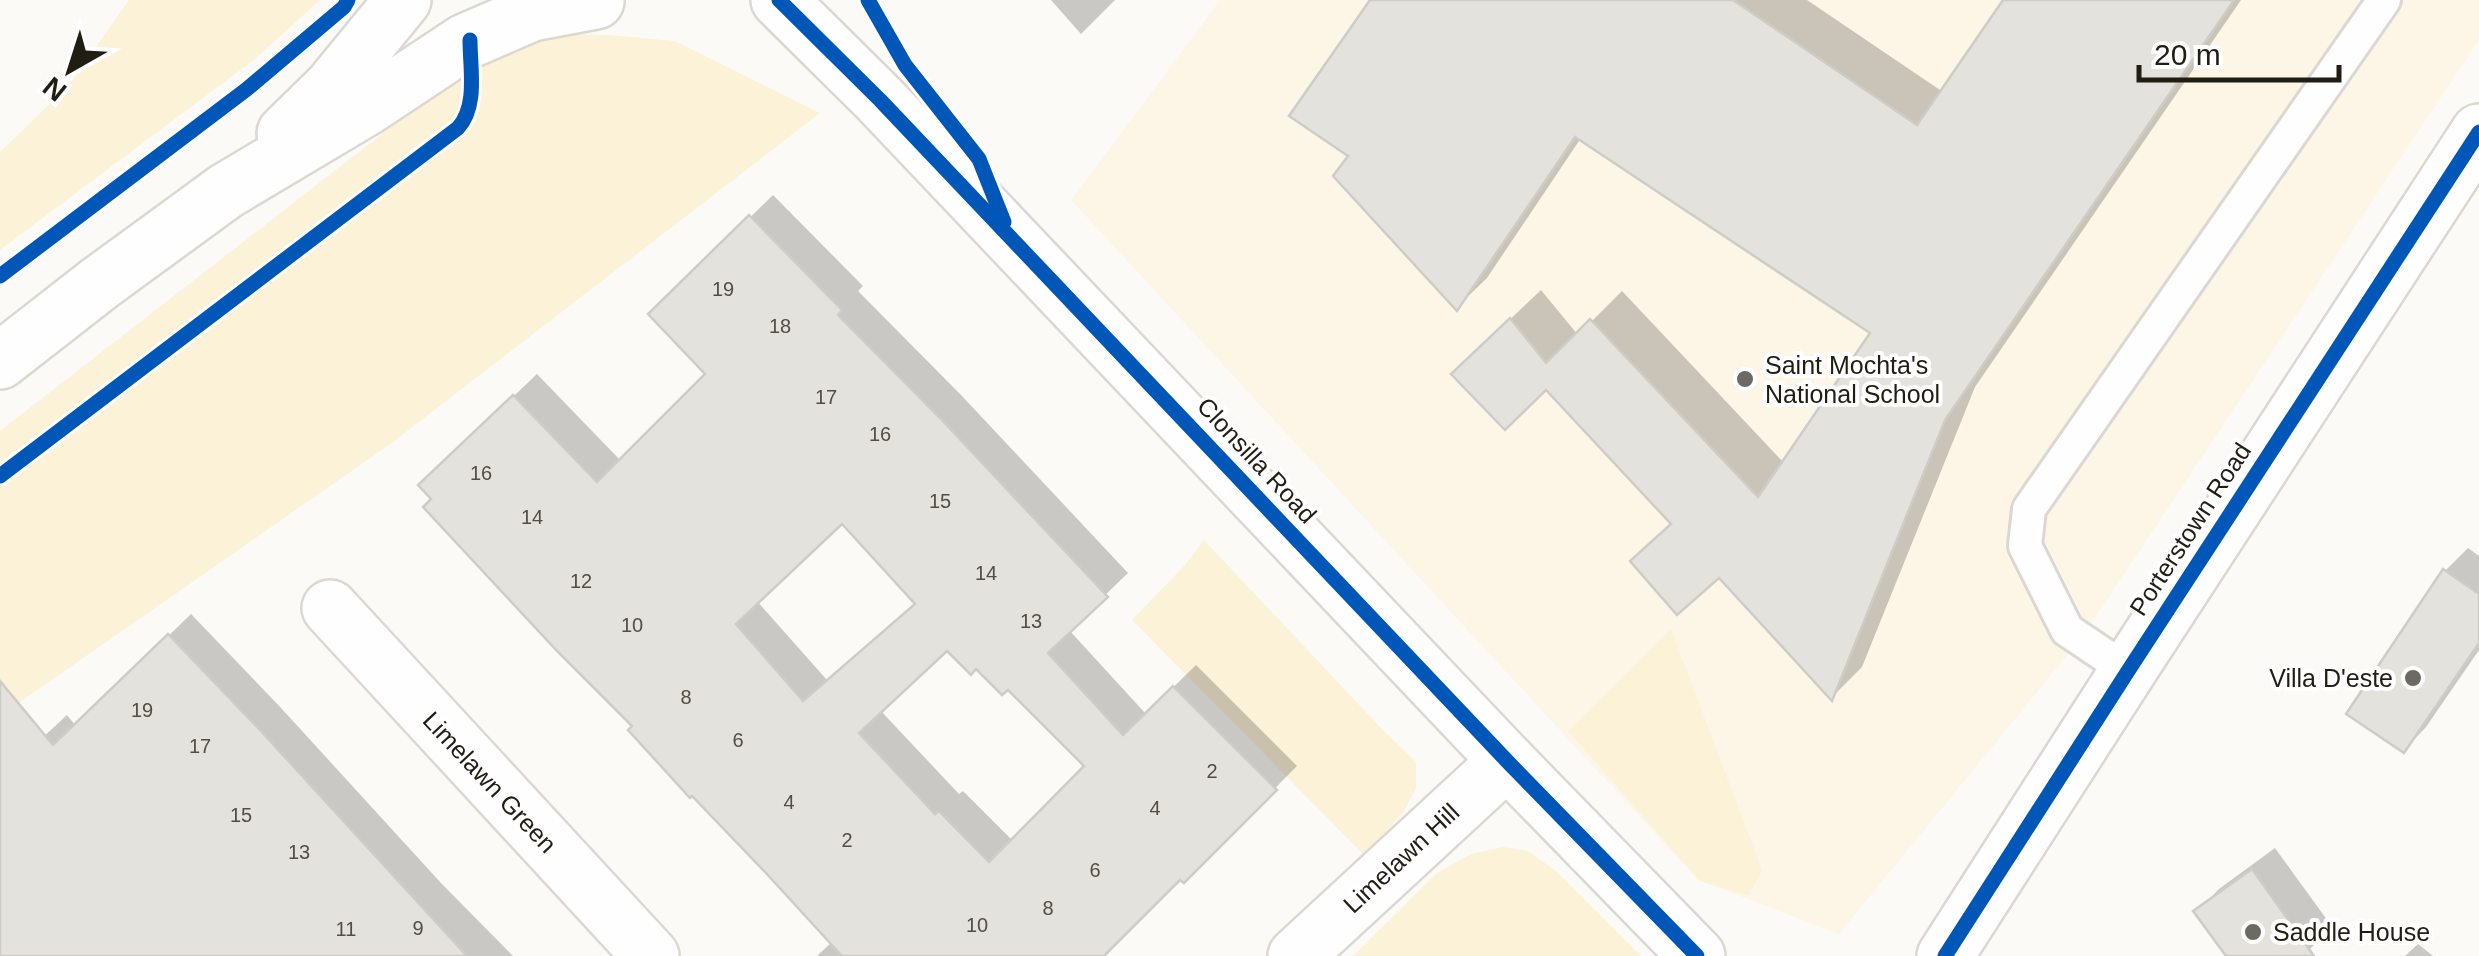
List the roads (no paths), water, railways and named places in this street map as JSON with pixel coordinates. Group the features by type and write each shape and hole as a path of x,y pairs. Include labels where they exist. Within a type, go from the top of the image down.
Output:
{"main road":[{"path":"226,191 332,87 403,0"},
{"path":"0,361 226,191 368,107 465,42 532,12 621,0"},
{"name":"Clonsilla Road","path":"779,0 880,100 1697,956"},
{"name":"Porterstown Road","path":"1945,956 2479,132"},
{"name":"Limelawn Green","path":"330,608 651,956"},
{"name":"Limelawn Hill","path":"1296,956 1506,760"}],"lane":[{"path":"2128,671 2067,630 2025,546 2029,509 2384,0"}],"place":[{"name":"Saint Mochta's National School","path":"1745,379"},
{"name":"Villa D'este","path":"2413,678"},
{"name":"Saddle House","path":"2253,932"}]}
